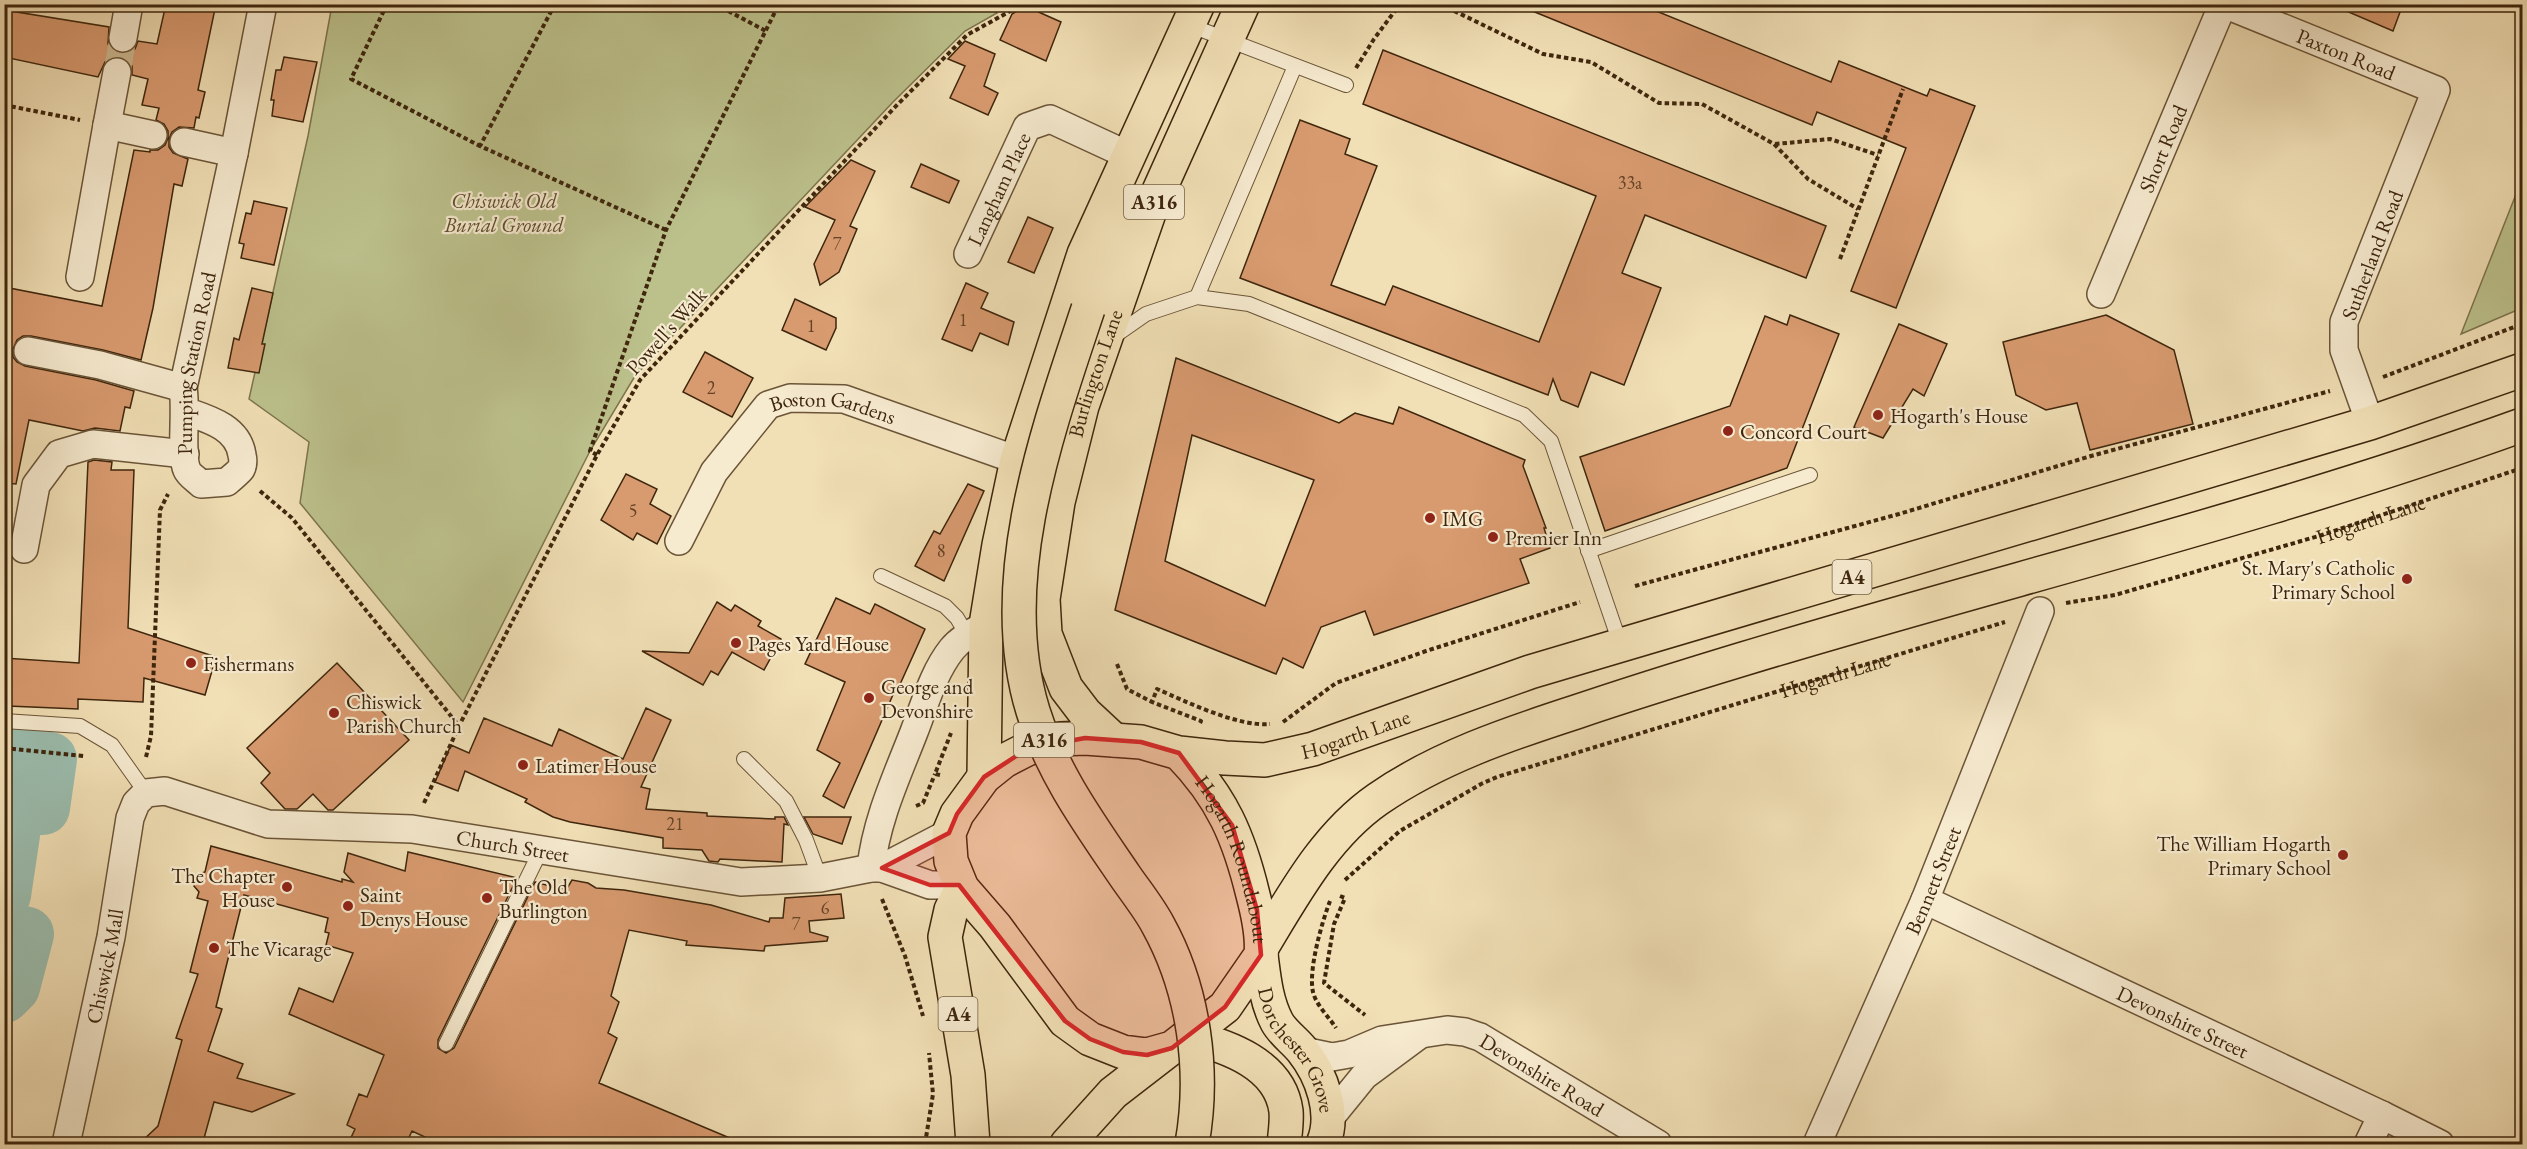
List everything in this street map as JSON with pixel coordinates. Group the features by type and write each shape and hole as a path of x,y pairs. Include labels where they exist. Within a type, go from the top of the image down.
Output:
{"main road":[{"name":"Burlington Lane","path":"984,777 976,630 999,545 1017,460 1084,254 1130,156 1208,21 1243,4"},
{"name":"Burlington Lane","path":"1114,740 1085,713 1066,688 1045,634 1043,599 1058,502 1082,406 1149,213 1208,21"},
{"name":"A316","path":"1192,1144 1196,1111 1195,1038 1175,960 1158,924 1069,792 1047,750 1032,709 1019,628 1021,567 1031,504 1047,440 1088,309 1131,199 1157,144 1208,21"},
{"name":"Hogarth Lane","path":"1179,753 1265,760 1313,749 1519,675 2370,423 2523,370"},
{"name":"Hogarth Lane","path":"1262,951 1318,859 1348,824 1374,801 1405,781 1500,738 1666,682 1797,642 2310,496 2440,455 2523,425"},
{"name":"Hogarth Roundabout","path":"1084,738 1114,740 1141,742 1179,753 1197,772 1232,825 1248,871 1257,910 1262,951 1225,1007 1179,1042 1147,1054 1123,1052 1090,1039 1065,1021 995,926 961,886 951,861 950,832 957,814 984,777 1004,761 1027,749 1049,742 1084,738"},
{"name":"A4","path":"961,886 951,910 945,937 968,1075 973,1144"},
{"name":"Dorchester Grove","path":"1262,951 1266,992 1273,1013 1279,1026 1303,1051 1323,1089 1326,1132"},
{"name":"Dorchester Grove","path":"1179,1042 1217,1044 1239,1053 1275,1082 1286,1113 1284,1144"},
{"path":"1067,1144 1113,1093 1179,1042"}],"street":[{"path":"123,38 129,4"},
{"name":"Pumping Station Road","path":"185,454 184,399 263,4"},
{"name":"Paxton Road","path":"2224,4 2436,90"},
{"name":"Short Road","path":"2101,294 2224,4"},
{"path":"80,277 117,72"},
{"name":"Sutherland Road","path":"2370,423 2344,350 2344,322 2436,90"},
{"name":"Langham Place","path":"968,254 1027,127 1050,119 1130,156"},
{"path":"107,125 153,135"},
{"path":"184,142 234,153"},
{"path":"24,549 36,485 58,454 93,444 185,454 187,471 201,484 227,482 241,468 243,458 240,443 228,430 184,399 100,365 28,351"},
{"name":"Boston Gardens","path":"679,541 714,472 768,405 790,398 844,399 1017,460"},
{"name":"Bennett Street","path":"1817,1144 1925,900 2040,611"},
{"path":"961,886 930,885 877,868 874,845 886,805 937,674 953,648 976,630"},
{"name":"Church Street","path":"146,793 165,791 268,824 412,829 741,882 820,878 877,868 950,832"},
{"name":"Chiswick Mall","path":"66,1144 111,937 130,819 136,803 146,793"},
{"name":"Devonshire Street","path":"1925,900 2440,1144"},
{"name":"Devonshire Road","path":"1303,1051 1332,1057 1349,1054 1382,1040 1447,1030 1465,1032 1480,1037 1658,1144"},
{"name":"Devonshire Road","path":"1326,1132 1364,1076 1418,1036"},
{"path":"2368,1144 2382,1115"}],"lane":[{"path":"1208,21 1295,66 1346,85"},
{"path":"1197,297 1295,66"},
{"path":"1102,344 1146,314 1197,297 1249,304 1524,415 1551,441 1621,646"},
{"path":"1588,551 1810,475"},
{"path":"881,576 945,606 957,618 976,630"},
{"path":"4,721 80,726 112,745 146,793"},
{"path":"744,759 786,801 806,840 820,878"},
{"path":"446,1044 541,850"}],"path":[{"path":"387,4 351,79 480,146 666,230"},
{"path":"480,146 555,4"},
{"path":"715,4 766,31"},
{"path":"597,455 590,450 666,230 779,4"},
{"name":"Powell's Walk","path":"412,829 459,726 597,455 640,380 896,106 967,35 1023,4"},
{"path":"1346,85 1374,39 1400,4"},
{"path":"1433,4 1442,5 1543,54 1591,62 1659,103 1702,104 1774,144 1808,179 1858,209"},
{"path":"1840,260 1903,89"},
{"path":"4,105 107,125"},
{"path":"1774,144 1830,139 1854,145 1878,155"},
{"path":"2379,378 2523,324"},
{"path":"1635,586 1899,514 2091,456 2335,390"},
{"name":"Pumping Station Road","path":"146,793 160,510 185,454"},
{"name":"Hogarth Lane","path":"1339,1036 1313,993 1312,982 1320,927 1332,897 1345,880 1400,831 1481,784 1497,777 2040,611 2079,600 2115,595 2322,535 2523,468"},
{"path":"237,472 292,518 459,726"},
{"name":"Hogarth Lane","path":"1152,702 1157,689 1223,717 1258,725 1283,722 1336,683 1426,651 1580,602"},
{"path":"1117,664 1127,689 1152,702 1201,721 1199,726"},
{"path":"4,748 101,758 109,766 124,762"},
{"path":"923,803 935,774"},
{"path":"877,868 873,879 909,966 924,1019"},
{"path":"1340,896 1345,898 1334,924 1324,983 1371,1020 1363,1022"},
{"path":"1336,1028 1345,1026"},
{"path":"926,1144 933,1094 928,1042"}],"highlighted area":[{"path":"1085,738 1141,742 1179,753 1232,825 1257,910 1261,955 1225,1007 1172,1048 1147,1055 1123,1052 1090,1039 1065,1021 959,885 930,885 882,868 949,833 957,814 984,777 1027,749"}],"green space":[{"name":"Chiswick Old Burial Ground","path":"981,4 997,13 965,31 893,102 635,376 590,451 463,702 300,503 309,442 249,399 308,136 332,5"},
{"path":"2522,179 2522,308 2461,334"}],"water":[{"path":"5,754 50,759 43,808 17,808 5,895"},
{"path":"4,928 27,934 13,987 5,996"}],"building":[{"path":"166,4 216,4 198,90 205,92 199,118 196,117 194,128 179,127 172,132 169,139 169,147 173,153 188,159 182,186 174,184 153,308 141,360 31,336 23,336 17,340 13,349 13,357 25,366 96,380 134,391 130,408 125,407 120,431 95,428 83,431 29,420 16,484 4,483 4,287 102,306 134,150 150,152 150,150 158,150 165,145 168,131 164,124 156,120 159,108 142,105 148,79 132,75 132,66 119,56 111,57 105,62 98,77 4,57 4,10 109,27 108,44 121,54 135,49 138,41 157,44"},
{"path":"1515,4 1639,4 1831,82 1839,61 1927,96 1930,89 1975,106 1896,308 1851,291 1906,148 1817,112 1812,125"},
{"path":"2330,4 2403,4 2393,31"},
{"path":"1025,6 1061,22 1046,61 1000,40 1012,14"},
{"path":"965,41 995,54 984,86 998,93 988,115 950,98 965,66 948,59"},
{"path":"1383,50 1826,226 1806,278 1645,215 1622,273 1661,288 1624,385 1591,372 1578,407 1561,400 1553,379 1548,395 1240,278 1300,120 1350,139 1345,154 1377,166 1331,285 1385,305 1393,286 1539,342 1596,196 1363,104"},
{"path":"284,57 317,62 303,122 272,116 274,100 271,100 276,70 281,70"},
{"path":"851,160 875,171 850,226 857,229 839,272 820,285 814,264 835,220 805,207"},
{"path":"921,164 959,181 949,203 911,187"},
{"path":"254,201 287,208 274,265 241,258 244,244 239,243 246,213 251,214"},
{"path":"1028,217 1053,228 1034,273 1008,262"},
{"path":"966,283 988,293 981,308 1014,322 1008,345 980,333 972,351 942,339"},
{"path":"252,288 273,293 262,344 265,344 259,373 228,368 234,338 239,340"},
{"path":"795,299 836,318 836,328 826,350 782,330"},
{"name":"Concord Court","path":"1790,315 1839,334 1787,468 1605,531 1580,457 1730,406 1765,316 1787,325"},
{"path":"2106,315 2174,350 2193,424 2090,450 2077,403 2046,410 2016,395 2003,342"},
{"name":"Hogarth's House","path":"1899,324 1947,344 1924,396 1913,389 1883,438 1854,427"},
{"path":"705,352 753,378 732,417 683,392"},
{"name":"IMG","path":"1176,358 1339,423 1355,413 1393,424 1399,407 1525,460 1523,466 1546,528 1544,528 1550,548 1520,559 1529,583 1374,635 1365,611 1321,627 1303,668 1283,658 1276,674 1115,610","holes":["1192,435 1314,480 1265,606 1165,561"]},
{"path":"94,460 112,462 111,470 134,470 128,628 216,657 205,695 144,678 143,702 78,699 78,709 8,706 9,685 4,685 4,658 79,663 88,462"},
{"path":"626,474 657,489 650,504 671,516 657,544 637,533 633,540 601,520"},
{"path":"968,484 984,491 944,581 915,566 934,531 940,534"},
{"path":"836,598 870,614 875,604 925,629 897,691 895,690 844,808 823,796 840,763 817,750 845,682 805,664"},
{"name":"Pages Yard House","path":"717,602 731,611 735,605 761,621 758,626 781,639 764,670 732,652 718,675 711,671 703,685 642,651 689,653"},
{"name":"Chiswick Parish Church","path":"337,663 409,740 333,810 328,810 313,794 297,809 285,809 261,783 270,773 247,748"},
{"path":"646,708 671,720 641,787 650,789 646,809 707,813 707,816 775,819 775,817 784,817 788,825 784,824 782,862 720,859 718,862 709,861 702,850 663,848 663,838 570,822 553,817 525,802 527,799 465,771 458,791 435,782 451,745 469,753 484,718 552,746 559,729 623,759"},
{"path":"804,817 851,817 842,844 813,834"},
{"path":"211,846 342,882 342,879 353,882 344,872 348,853 405,871 408,852 517,878 438,1040 438,1048 446,1053 454,1048 535,882 555,885 566,890 572,880 588,883 596,888 624,890 711,905 769,922 770,918 783,918 785,898 841,894 844,918 809,921 810,932 828,937 827,941 765,946 764,951 686,945 687,941 629,930 611,996 619,1002 608,1033 617,1038 599,1083 744,1144 440,1144 412,1131 406,1144 348,1144 355,1129 347,1125 359,1094 367,1097 384,1055 289,1014 299,988 333,1002 353,953 326,945 329,933 325,932 328,918 244,895 216,1007 222,1009 208,1051 243,1064 237,1078 294,1094 252,1112 214,1102 203,1142 139,1144 158,1126 182,1040 176,1038 198,974 190,972 208,901 197,898 199,892 194,886 198,874 205,872"}],"waterway":[{"path":"4,754 50,759 43,808 17,808 4,895"},
{"path":"4,928 27,934 13,987 4,996"}],"tunnel":[{"path":"117,72 123,38"}],"place":[{"name":"Hogarth's House","path":"1878,415"},
{"name":"Concord Court","path":"1728,431"},
{"name":"IMG","path":"1430,518"},
{"name":"Premier Inn","path":"1493,537"},
{"name":"St. Mary's Catholic Primary School","path":"2407,579"},
{"name":"Pages Yard House","path":"736,643"},
{"name":"Fishermans","path":"191,663"},
{"name":"George and Devonshire","path":"869,698"},
{"name":"Chiswick Parish Church","path":"334,713"},
{"name":"Latimer House","path":"523,765"},
{"name":"The William Hogarth Primary School","path":"2343,855"},
{"name":"The Chapter House","path":"287,887"},
{"name":"The Old Burlington","path":"487,898"},
{"name":"Saint Denys House","path":"348,906"},
{"name":"The Vicarage","path":"214,948"}]}
